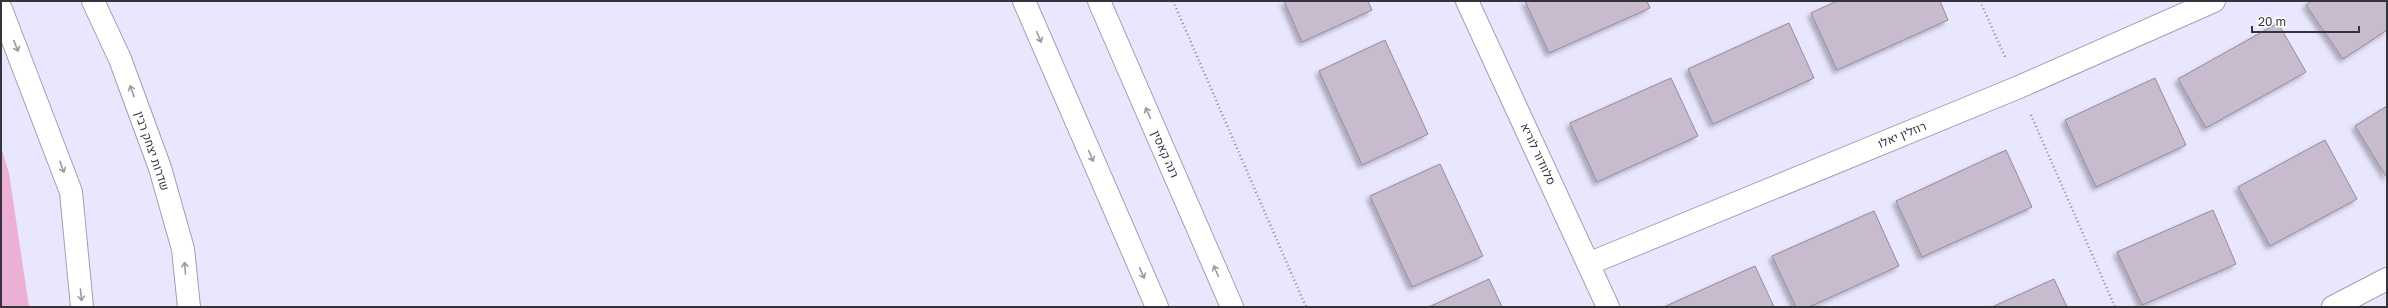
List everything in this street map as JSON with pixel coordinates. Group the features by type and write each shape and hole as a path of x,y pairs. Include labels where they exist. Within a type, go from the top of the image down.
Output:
{"street":[{"name":"שדרות יצחק רבין","path":"93,1 120,59 160,168 183,249 189,307"},
{"path":"1024,1 1157,307"},
{"name":"רנה קאסין","path":"1098,1 1232,307"},
{"name":"סלוודור לוריא","path":"1467,1 1608,307"},
{"name":"רוזלין יאלו","path":"1588,264 2019,87 2214,1"},
{"path":"1,9 71,192 82,307"},
{"path":"2333,307 2387,279"}],"path":[{"path":"1173,1 1306,307"},
{"path":"1980,1 2115,307"}],"shaded area":[{"path":"1,147 9,173 29,307 1,307"}],"building":[{"path":"1284,1 1368,1 1372,10 1302,42"},
{"path":"1525,1 1647,1 1650,8 1549,53"},
{"path":"1837,1 1940,1 1948,20 1837,70 1811,13"},
{"path":"2311,1 2387,1 2387,30 2343,59 2306,5"},
{"path":"1789,23 1814,78 1713,124 1688,69"},
{"path":"2278,23 2306,72 2206,128 2178,79"},
{"path":"1385,40 1428,134 1362,165 1319,71"},
{"path":"1671,78 1698,136 1597,182 1570,123"},
{"path":"2155,78 2186,145 2096,187 2065,120"},
{"path":"2387,106 2387,178 2355,126"},
{"path":"2325,140 2357,199 2270,246 2238,187"},
{"path":"2006,150 2032,207 1922,257 1896,201"},
{"path":"1440,164 1483,256 1412,287 1370,196"},
{"path":"2213,210 2236,264 2142,305 2117,252"},
{"path":"1874,211 1899,266 1809,307 1796,307 1772,256"},
{"path":"1755,266 1774,307 1664,307 1677,301"},
{"path":"1489,279 1502,307 1429,307"},
{"path":"2054,279 2067,307 1992,307"}]}
